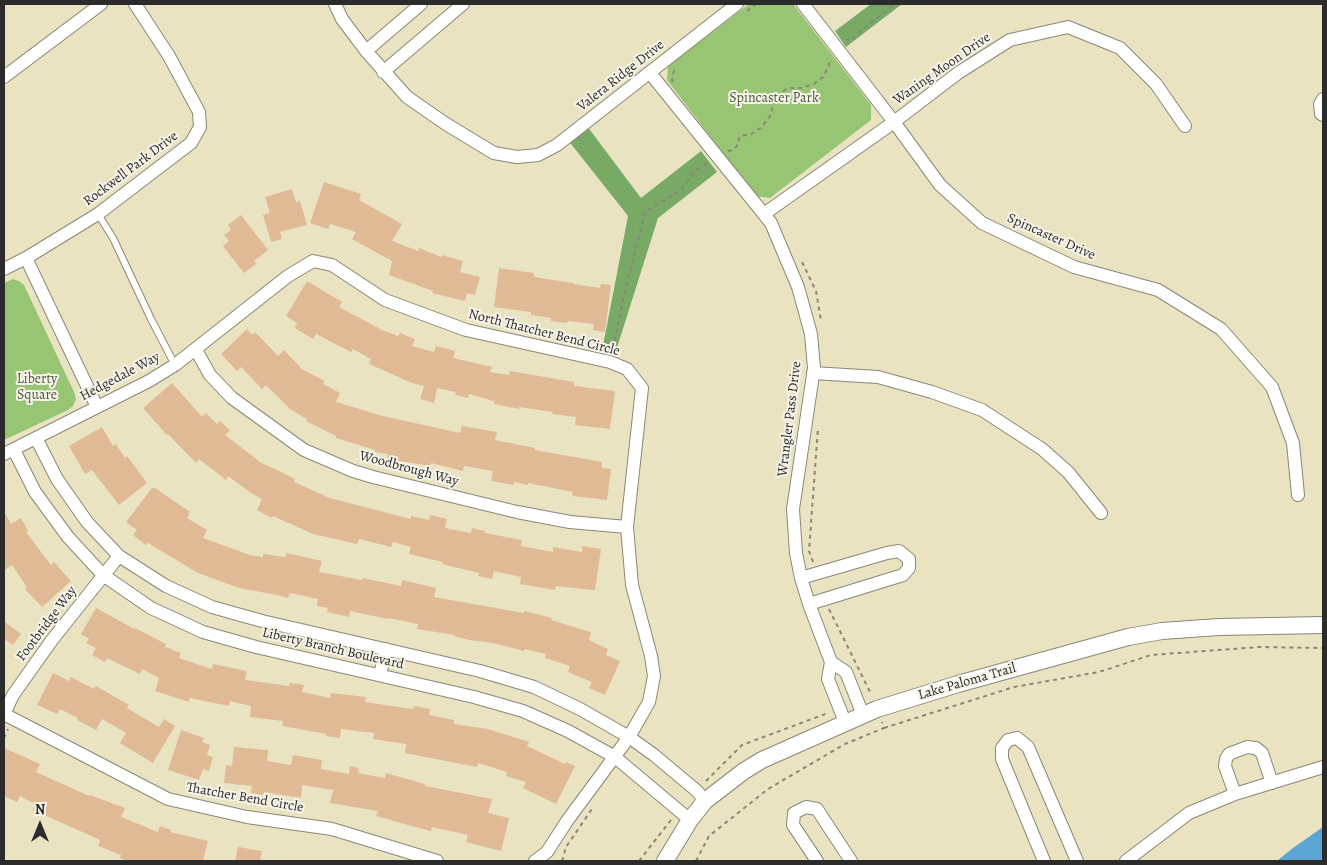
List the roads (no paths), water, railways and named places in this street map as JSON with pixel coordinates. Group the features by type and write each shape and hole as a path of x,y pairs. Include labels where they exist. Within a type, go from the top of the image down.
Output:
{"street":[{"path":"4,77 101,4"},
{"name":"Rockwell Park Drive","path":"4,269 26,258 98,214 191,143 200,126 199,112 169,56 135,4"},
{"path":"335,4 342,19 384,72 463,4"},
{"path":"366,51 421,4"},
{"name":"Spincaster Drive","path":"803,4 940,185 982,223 1074,267 1158,290 1221,329 1272,387 1293,443 1298,495"},
{"name":"Valera Ridge Drive","path":"384,72 407,97 446,124 494,152 517,157 538,155 557,145 650,72 739,10"},
{"name":"Waning Moon Drive","path":"764,214 958,74 1010,40 1068,27 1120,48 1156,84 1185,126"},
{"name":"Wrangler Pass Drive","path":"650,72 771,223 798,287 811,334 813,373 793,509 796,553 800,578 831,662 828,679 845,722"},
{"path":"1323,99 1320,104 1321,114 1323,115"},
{"path":"26,258 96,407"},
{"name":"North Thatcher Bend Circle","path":"196,350 288,276 314,261 332,266 386,300 466,330 610,362 627,369 642,388 627,527 632,585 651,656 654,676 649,702 622,747"},
{"name":"Hedgedale Way","path":"9,452 149,381 196,350"},
{"name":"Woodbrough Way","path":"196,350 210,375 232,398 304,450 354,471 517,512 570,522 627,527"},
{"path":"813,373 878,378 932,392 982,410 1042,449 1068,472 1101,513"},
{"name":"Liberty Branch Boulevard","path":"36,438 57,479 87,522 119,556 166,586 212,607 262,621 480,671 534,687 580,709 622,747 690,820"},
{"name":"Liberty Branch Boulevard","path":"9,452 68,537 103,575 151,608 203,632 256,647 474,697 523,711 568,730 654,755 697,791 705,801"},
{"path":"800,578 887,553 899,551 909,559 909,568 902,575 809,604"},
{"name":"Footbridge Way","path":"4,714 12,696 52,640 119,556"},
{"name":"Lake Paloma Trail","path":"665,861 690,820 705,801 744,772 762,760 863,715 958,684 1128,637 1162,631 1219,627 1323,626"},
{"path":"380,675 386,649"},
{"name":"Wrangler Pass Drive","path":"831,662 846,672 863,715"},
{"name":"Thatcher Bend Circle","path":"4,714 168,799 247,817 332,829 437,861"},
{"path":"1044,861 1002,759 1002,748 1008,740 1017,738 1028,747 1077,861"},
{"path":"535,861 547,852 567,821 622,747"},
{"path":"1235,794 1225,766 1226,759 1230,754 1247,747 1256,748 1262,754 1272,783"},
{"path":"1126,861 1189,813 1235,794 1323,767"},
{"path":"818,861 793,825 794,813 806,806 817,809 851,861"}],"lane":[{"path":"98,214 113,238 151,320 175,365"}],"water":[{"path":"1323,827 1323,861 1277,861 1293,848"}],"park label":[{"name":"Spincaster Park","path":"774,99"},
{"name":"Liberty Square","path":"37,388"}]}
